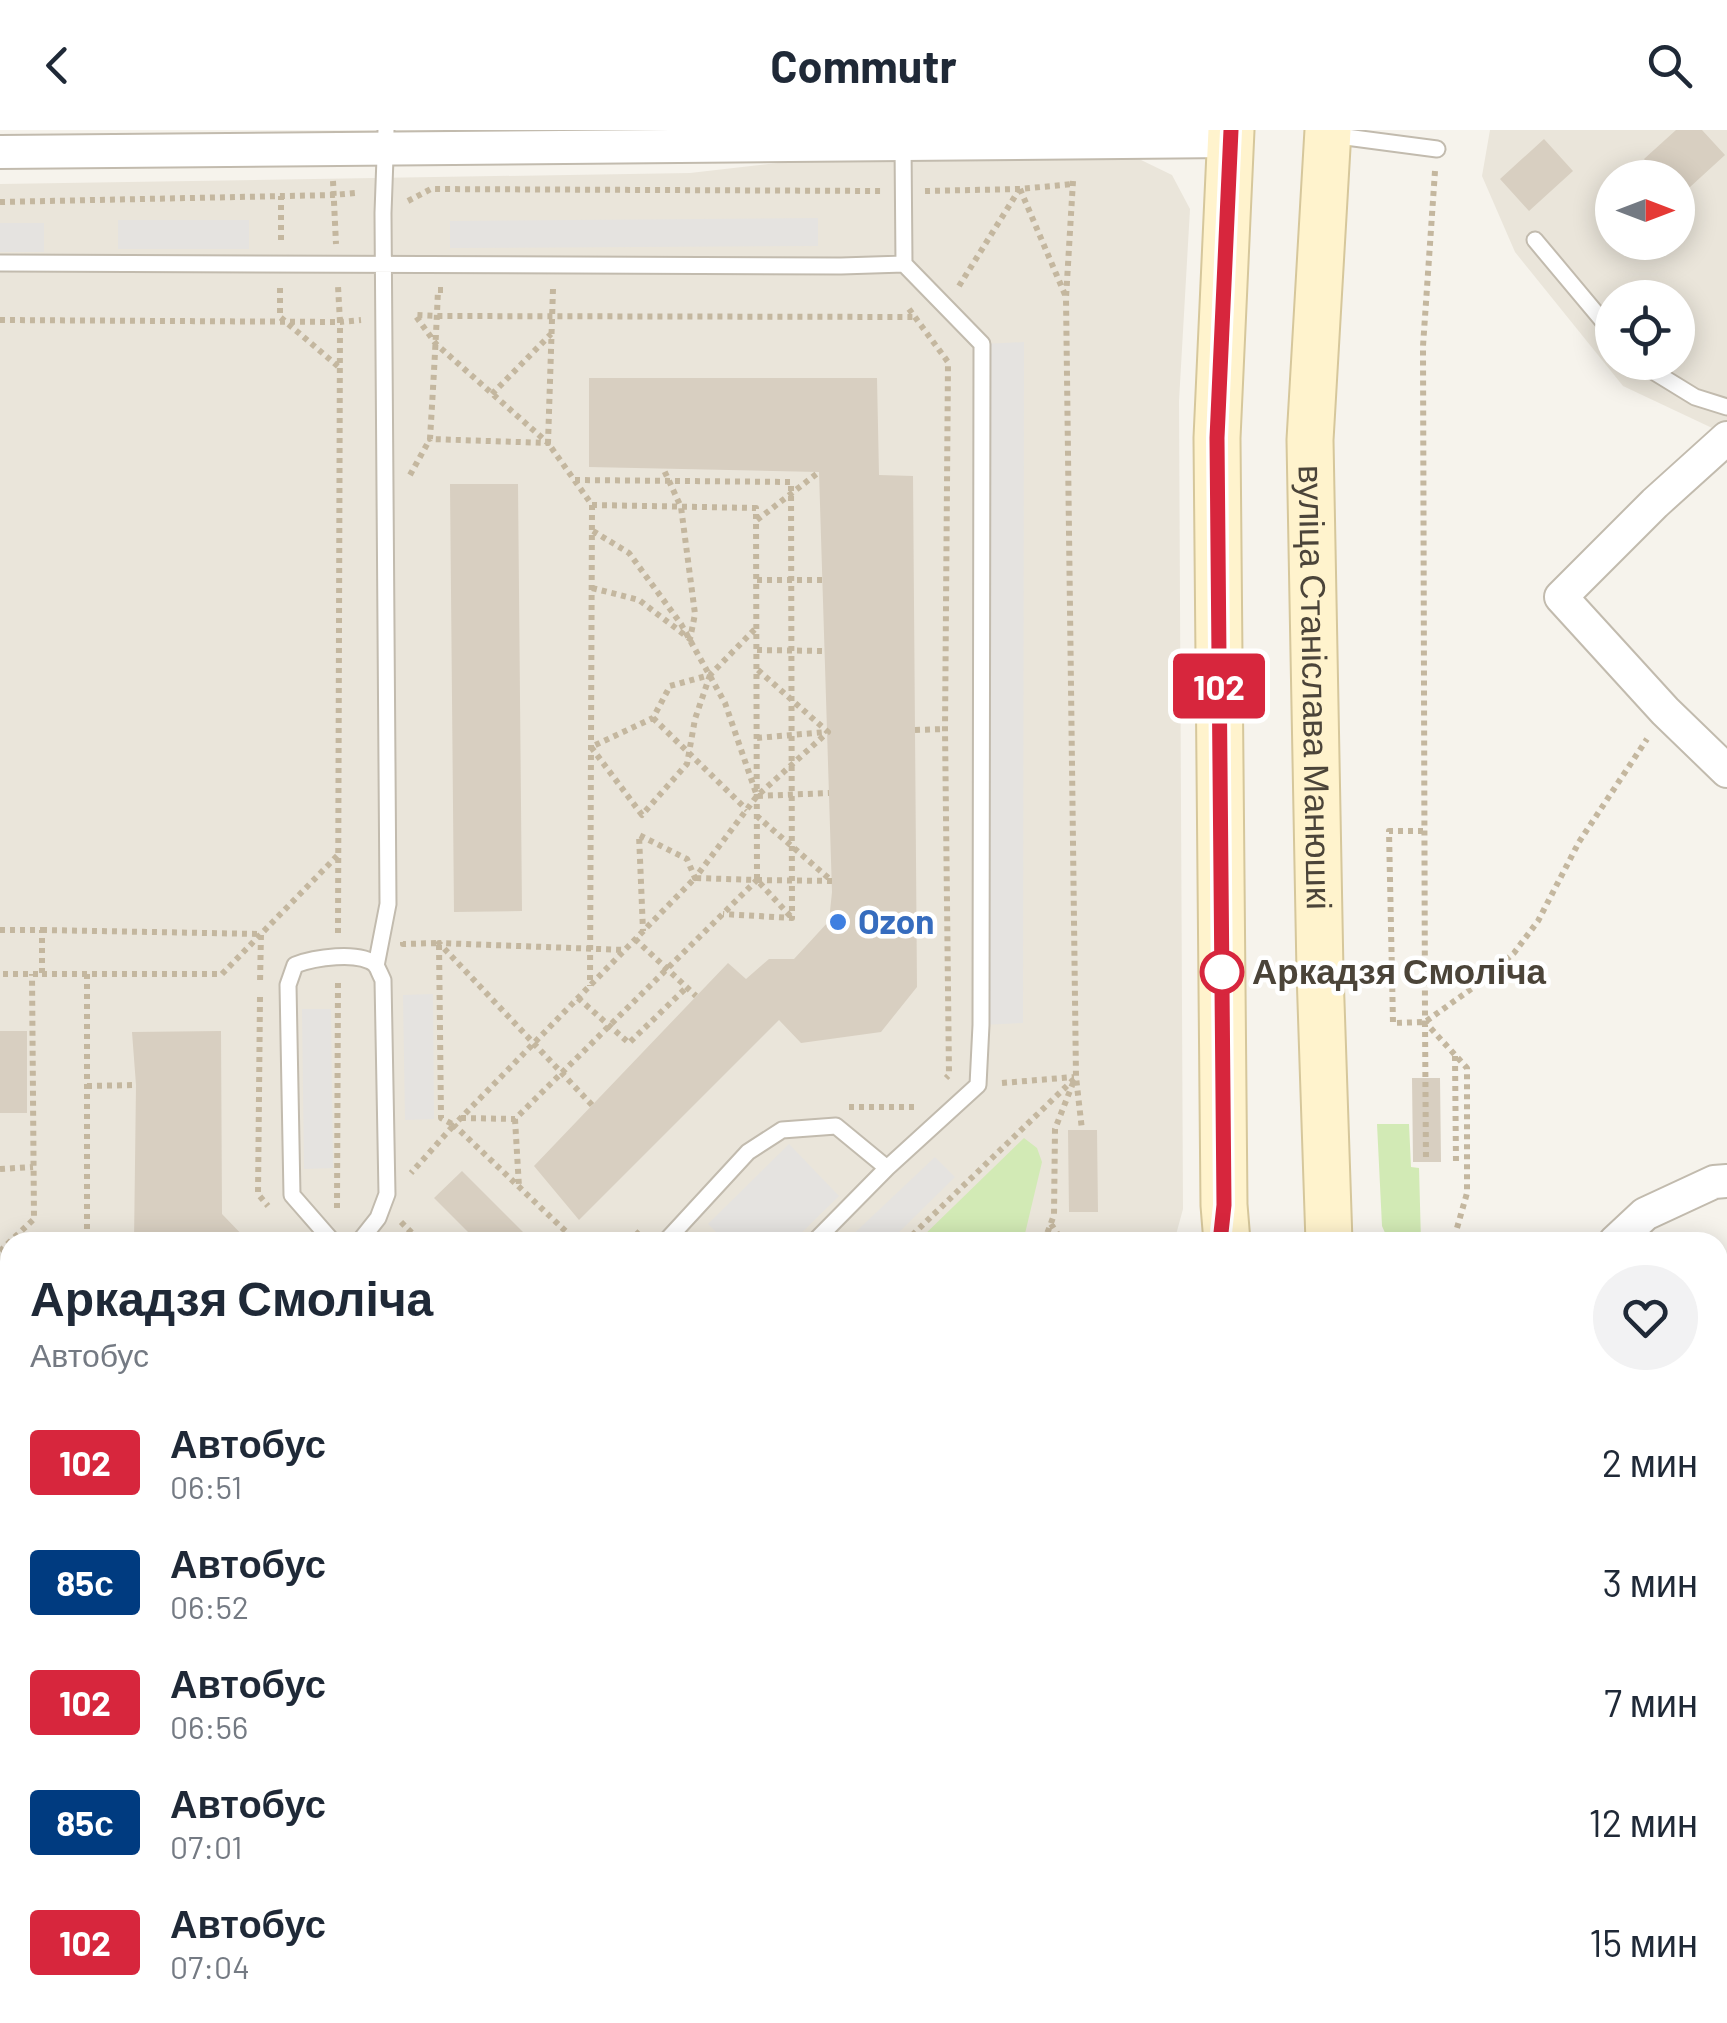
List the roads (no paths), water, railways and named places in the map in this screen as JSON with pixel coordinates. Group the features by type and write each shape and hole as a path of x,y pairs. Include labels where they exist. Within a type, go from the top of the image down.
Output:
{"main road":[{"name":"вуліца Станіслава Манюшкі","path":"1328,132 1310,440 1328,1232"},
{"path":"1224,1230 1217,438 1230,136"}],"street":[{"path":"0,152 386,140 1230,136"},
{"path":"1727,438 1561,597 1727,771"},
{"path":"1626,1232 1645,1214 1714,1182 1727,1181"}],"lane":[{"path":"1328,132 1437,149"},
{"path":"824,1232 978,1084 982,344 904,264 903,137"},
{"path":"376,966 388,904 383,213 386,140"},
{"path":"1535,240 1595,312"},
{"path":"0,263 904,264"},
{"path":"1667,380 1695,397 1727,407"},
{"path":"333,1232 292,1195 288,985 294,965 314,958 361,959 376,966 384,980 387,1194 378,1218 367,1232"},
{"path":"675,1232 748,1152 782,1130 836,1126 887,1168"}],"place":[{"name":"Ozon","path":"838,922"},
{"name":"Аркадзя Смоліча","path":"1222,972"}]}
